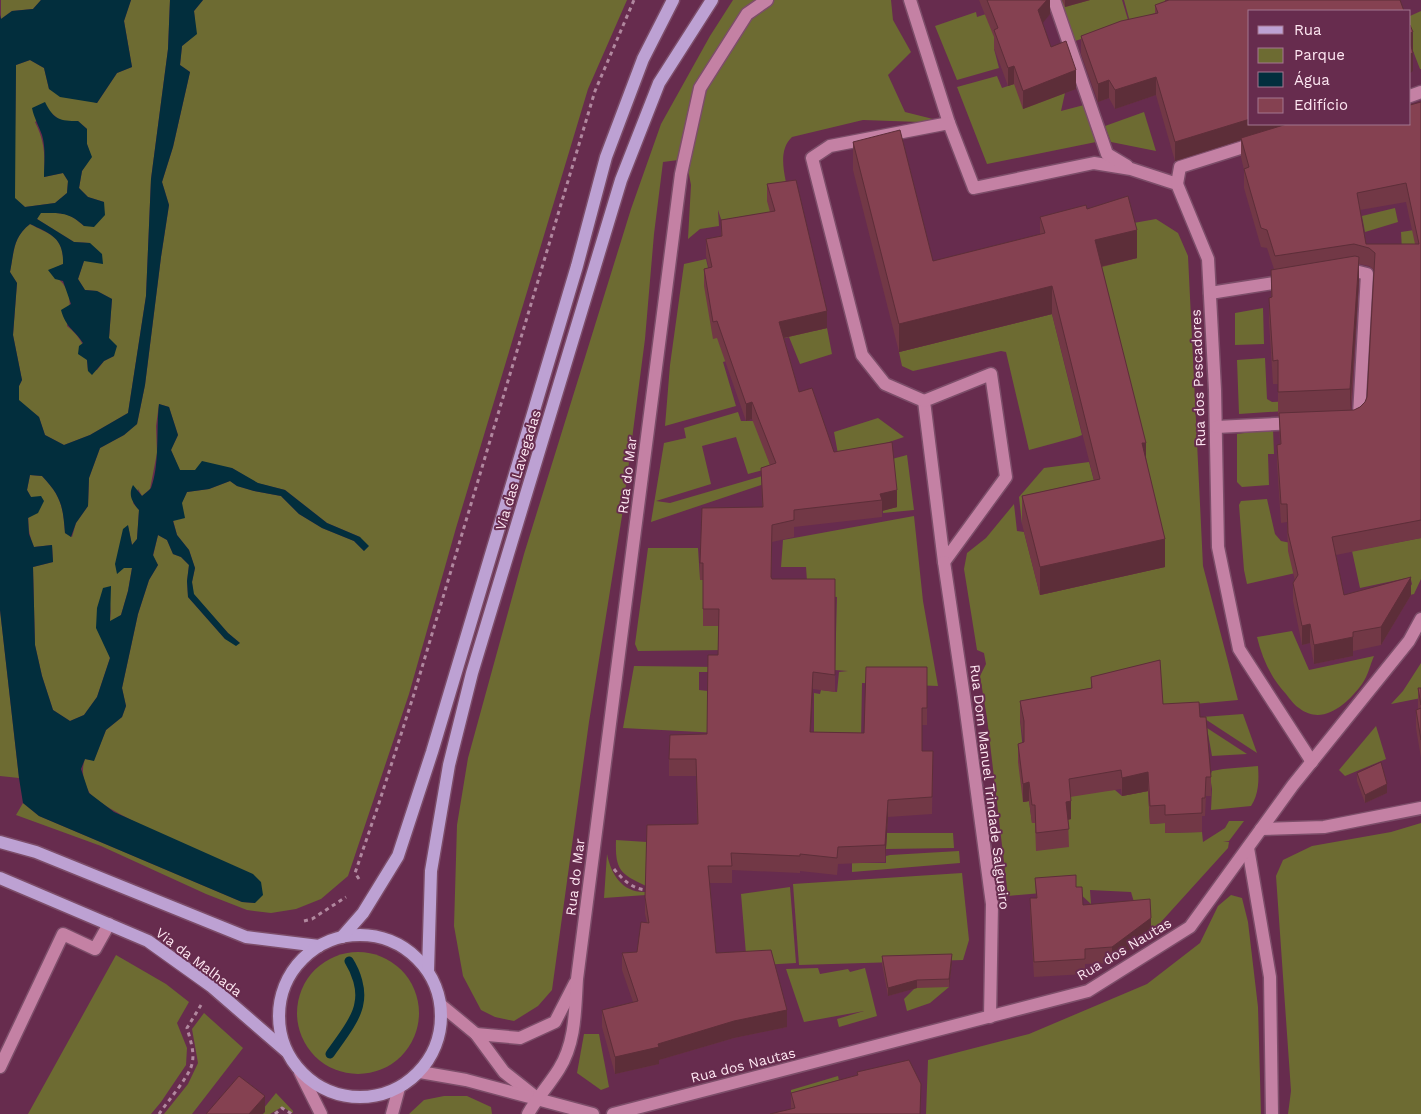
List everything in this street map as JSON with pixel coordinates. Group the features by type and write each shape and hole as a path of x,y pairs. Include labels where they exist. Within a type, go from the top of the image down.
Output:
{"main road":[{"name":"Via das Lavegadas","path":"342,937 363,913 398,856 432,752 577,266 606,157 643,59 674,0"},
{"path":"697,23 705,0"},
{"name":"Via das Lavegadas","path":"428,971 431,871 449,765 472,673 621,180 659,83 712,0"},
{"name":"Via da Malhada","path":"0,842 36,852 246,937 319,946"},
{"name":"Via da Malhada","path":"0,878 148,941 211,986 287,1052"},
{"path":"366,935 391,941 412,953 428,971 441,1005 441,1029 434,1052 420,1072 399,1088 373,1097 347,1096 321,1088 300,1072 287,1052 279,1030 279,1005 286,981 300,961 319,946 342,937 366,935"}],"street":[{"name":"Rua do Mar","path":"528,1114 537,1098 560,1068 574,1031 578,979 681,174 700,88 747,14 767,0"},
{"path":"910,0 949,123 974,188 1094,163 1131,169 1176,184 1180,167 1271,138"},
{"path":"1054,0 1107,154 1131,169"},
{"path":"944,562 1006,477 992,374 924,401 885,384 862,355 812,158 830,146 949,123"},
{"name":"Rua dos Pescadores","path":"1176,184 1208,259 1216,427 1218,547 1238,649 1312,762"},
{"path":"1326,275 1355,271 1367,274 1360,415 1354,420 1344,420"},
{"path":"1210,292 1297,280"},
{"name":"Rua Dom Manuel Trindade Salgueiro","path":"924,401 944,562 992,904 990,1017"},
{"path":"1216,427 1305,422"},
{"name":"Rua dos Nautas","path":"613,1114 1088,992 1190,927 1312,762 1409,641 1421,619"},
{"path":"1261,829 1324,827 1421,808"},
{"path":"1248,848 1270,977 1272,1114"},
{"path":"0,1067 64,934 95,949 109,924"},
{"path":"476,1034 520,1038 555,1022 578,979"},
{"path":"441,1005 476,1034 504,1072 537,1098"},
{"path":"300,1072 321,1114"},
{"path":"420,1072 466,1080 593,1114"},
{"path":"392,1114 399,1088"}],"path":[{"path":"360,881 355,873 414,694 595,91 634,0"},
{"path":"613,861 614,868 622,878 636,889 647,890"},
{"path":"303,921 312,919 345,898 350,892"},
{"path":"159,1114 188,1074 192,1064 193,1053 187,1028 201,1005"},
{"path":"274,1114 282,1108 292,1114"}],"green space":[{"path":"1,0 41,0 33,9 12,11 1,19"},
{"path":"131,0 170,0 168,49 151,179 146,296 128,413 90,435 64,445 45,435 39,417 19,401 19,386 22,380 13,335 17,283 10,272 17,240 24,229 30,224 50,234 59,242 63,255 63,264 49,271 66,288 70,301 67,326 77,336 83,346 87,357 88,371 97,370 104,361 114,356 109,338 112,299 97,291 85,290 78,279 90,243 74,242 37,219 40,213 64,214 69,215 84,226 104,202 88,197 79,188 82,171 91,157 87,144 87,129 78,121 61,121 50,112 35,122 44,149 44,177 63,173 68,181 67,193 55,203 25,207 14,198 16,65 30,60 44,68 49,89 97,103 117,73 132,67 124,21"},
{"path":"203,0 627,0 588,89 456,528 409,694 348,876 321,899 296,909 271,913 247,910 206,894 101,846 16,815 23,803 39,816 242,902 255,903 253,875 139,824 98,801 89,792 85,784 83,772 85,759 94,760 106,730 122,717 126,706 122,688 138,614 149,580 158,565 153,556 158,535 167,540 173,554 181,557 189,565 188,597 225,639 240,643 228,633 193,594 192,582 195,568 189,550 177,535 173,520 187,492 209,489 230,481 237,486 254,491 281,496 299,514 322,528 354,541 364,551 360,537 327,523 285,490 257,483 232,468 180,471 171,450 178,435 169,407 159,404 156,426 157,453 150,489 142,496 138,489 133,503 139,510 137,539 132,545 128,526 124,568 132,568 128,591 121,615 110,622 111,604 105,644 110,658 97,697 84,715 70,721 53,710 42,676 35,645 33,567 53,562 52,545 34,547 31,540 28,522 31,497 27,490 30,475 42,476 53,490 62,508 65,533 72,537 76,523 88,506 89,478 100,448 124,435 137,424 145,385 169,205 162,182 173,147 190,72 180,65 182,46 196,34 194,11"},
{"path":"733,0 891,0 893,20 911,52 888,75 905,112 949,123 863,120 792,137 784,150 783,158 789,198 773,219 724,228 718,210 719,226 700,229 688,239 691,185 686,159 663,162 654,234 645,339 622,516 589,722 552,990 538,1006 514,1021 495,1017 481,1010 463,976 454,926 457,825 468,758 524,554 631,209 661,124 710,36"},
{"path":"1061,0 1122,0 1129,23 1075,41"},
{"path":"1124,0 1165,0 1166,5 1161,11 1130,22"},
{"path":"1421,11 1421,69 1411,46 1411,16"},
{"path":"976,12 977,17 989,13 999,46 994,49 999,68 957,80 935,26"},
{"path":"997,76 1002,88 1014,84 1065,93 1061,111 1084,105 1096,142 987,164 957,87"},
{"path":"1144,112 1156,151 1111,142 1105,126"},
{"path":"1395,208 1398,222 1365,232 1362,216"},
{"path":"1156,219 1178,233 1188,256 1203,566 1238,700 1020,720 1024,761 1023,802 1029,801 1032,823 1071,819 1068,792 1115,790 1122,796 1148,791 1150,824 1165,823 1165,833 1202,832 1203,842 1225,828 1229,821 1244,821 1229,841 1223,841 1229,842 1228,848 1151,933 1149,900 1134,902 1131,892 1090,890 1091,904 1076,890 1008,896 987,718 980,676 986,664 984,653 977,650 964,569 967,553 986,538 1014,504 1017,531 1024,532 1040,595 1164,567 1095,268 1137,258 1128,224"},
{"path":"1421,229 1421,262 1402,251 1401,232"},
{"path":"706,259 712,285 771,329 814,331 827,328 832,354 800,364 789,337 732,351 733,359 723,362 736,406 665,426 670,365 684,264"},
{"path":"1263,308 1264,344 1235,345 1235,313"},
{"path":"1052,314 1082,435 1077,437 1029,450 1006,352 1001,351 913,371 902,366 899,352"},
{"path":"1265,358 1267,399 1272,402 1315,400 1315,409 1239,414 1237,360"},
{"path":"738,412 741,421 756,421 771,468 748,474 736,437 702,446 711,484 656,501 670,503 838,454 834,432 878,418 904,437 651,522 664,443 686,438 684,428"},
{"path":"1273,429 1274,454 1268,454 1269,485 1242,487 1237,482 1237,434"},
{"path":"907,455 914,510 883,513 883,510 897,507 892,459"},
{"path":"1089,462 1101,507 1022,524 1019,497 1044,468"},
{"path":"1267,499 1275,534 1281,541 1291,543 1322,567 1247,584 1244,570 1239,505 1241,501"},
{"path":"914,516 923,601 938,686 862,683 861,740 814,738 814,693 820,694 821,690 837,692 839,672 848,671 835,670 837,597 808,595 806,567 781,567 783,540"},
{"path":"1421,538 1421,579 1414,594 1410,595 1409,589 1412,584 1411,580 1407,578 1360,588 1352,551"},
{"path":"648,548 698,548 700,579 706,580 703,626 727,626 727,650 638,651 635,644"},
{"path":"0,610 19,778 0,776"},
{"path":"1292,631 1309,670 1374,656 1362,684 1342,705 1326,714 1308,713 1294,704 1276,681 1262,653 1257,637"},
{"path":"1421,663 1421,698 1391,704 1403,691"},
{"path":"634,666 718,667 718,672 699,672 699,690 708,691 719,733 623,728"},
{"path":"1243,714 1257,753 1202,717"},
{"path":"1376,726 1386,759 1345,776 1339,770"},
{"path":"1207,728 1247,754 1212,756"},
{"path":"1258,766 1258,787 1256,797 1251,806 1211,810 1212,789 1210,776 1212,771"},
{"path":"1421,823 1421,1114 1288,1114 1291,1091 1276,876 1283,860 1312,846 1391,832"},
{"path":"887,833 953,833 954,848 886,849"},
{"path":"616,840 647,842 646,886 630,878 621,870 618,865"},
{"path":"959,851 960,863 852,872 852,863 886,863 886,856 890,855"},
{"path":"607,854 611,869 619,881 630,889 646,892 646,895 604,898"},
{"path":"962,873 969,940 963,960 799,965 793,884"},
{"path":"790,887 796,963 747,966 741,894"},
{"path":"1231,895 1242,898 1248,922 1258,1007 1261,1114 926,1114 928,1060 1029,1034 1147,984 1200,943 1218,906"},
{"path":"358,952 381,956 401,970 415,990 419,1013 415,1036 401,1056 381,1070 358,1074 335,1070 315,1056 301,1036 297,1013 301,990 315,970 335,956"},
{"path":"116,955 166,984 189,1002 177,1023 187,1048 186,1065 151,1114 28,1114"},
{"path":"818,968 820,974 848,969 850,972 865,968 877,1016 839,1027 837,1019 864,1011 804,1022 786,969"},
{"path":"918,985 949,987 930,1003 907,1011 904,999"},
{"path":"204,1013 243,1048 192,1114 164,1114 188,1084 198,1063 192,1029"},
{"path":"584,1034 599,1034 609,1087 601,1090 577,1073"},
{"path":"838,1076 844,1102 791,1112 791,1090"},
{"path":"276,1093 293,1113 282,1107 270,1114 259,1114"},
{"path":"444,1096 467,1096 491,1107 492,1114 409,1114 424,1100"}],"water":[{"path":"41,0 131,0 124,21 132,67 117,73 97,103 60,97 49,89 44,68 30,60 16,65 15,198 25,207 55,203 67,193 68,181 63,173 44,177 43,140 32,108 45,102 51,113 58,118 67,121 78,121 87,129 87,144 92,157 82,171 79,188 88,197 104,202 105,215 94,227 84,226 74,218 59,213 41,213 37,219 74,242 90,243 102,254 103,264 84,261 78,279 85,290 97,291 112,299 109,338 117,346 114,356 104,361 92,375 88,371 87,360 78,354 79,346 83,343 68,325 61,310 71,304 63,281 55,279 48,270 63,264 63,255 59,243 50,234 30,224 24,229 17,240 10,272 17,283 13,335 22,380 19,386 19,400 39,417 45,435 64,445 90,435 128,413 146,296 151,179 168,49 170,0 203,0 194,11 197,34 182,46 180,65 190,72 173,147 162,182 169,205 145,385 137,424 124,435 100,448 89,478 88,506 76,523 71,537 65,533 62,508 57,496 42,476 30,475 27,490 31,497 41,496 44,501 38,513 28,518 29,534 34,547 52,545 53,562 33,567 35,645 42,676 53,710 70,721 84,715 97,697 110,658 96,628 97,608 103,588 111,586 110,621 121,615 132,568 124,568 117,574 115,564 123,529 128,525 132,545 137,539 139,510 132,498 133,485 142,496 151,488 154,479 157,458 159,404 169,407 178,435 171,450 180,470 195,470 202,461 232,468 258,483 285,490 327,523 360,537 369,546 364,551 354,541 322,528 299,514 281,496 237,486 230,481 209,489 187,492 182,503 185,518 173,521 177,535 189,550 195,568 192,582 194,594 228,633 240,643 236,646 225,639 188,597 189,565 181,557 173,554 167,540 158,535 153,555 158,565 149,580 138,614 122,688 126,706 122,717 106,730 94,761 85,759 81,769 89,793 114,812 253,874 261,882 263,895 255,903 242,902 39,816 23,803 0,610 0,15 1,19 12,11 33,9"}],"building":[{"path":"987,0 1047,0 1038,10 1051,47 1066,41 1076,70 1023,91 1014,66 1008,68 994,30 998,28"},
{"path":"1169,0 1400,0 1404,10 1248,10 1248,120 1175,142 1156,77 1115,90 1109,80 1098,84 1081,36 1121,21 1158,13 1155,5"},
{"path":"1421,102 1421,520 1332,537 1344,595 1411,577 1381,627 1353,632 1353,637 1314,645 1310,624 1302,626 1293,583 1298,575 1288,533 1287,504 1281,504 1277,445 1281,444 1279,413 1354,410 1365,402 1367,397 1375,253 1369,248 1354,244 1275,256 1267,230 1261,228 1244,169 1249,167 1241,138 1284,125 1411,125 1411,105","holes":["1406,183 1419,244 1366,244 1357,193"]},
{"path":"900,130 933,261 1045,233 1040,217 1086,205 1087,209 1128,196 1137,230 1095,240 1146,443 1142,443 1165,539 1040,567 1022,496 1100,479 1052,286 899,324 853,142"},
{"path":"796,180 827,311 779,322 799,392 812,388 834,452 892,442 897,490 880,494 882,500 794,510 794,520 772,525 771,577 772,579 835,579 835,675 813,672 810,732 864,733 866,667 927,667 927,708 922,708 922,751 933,751 932,797 888,800 885,845 838,847 837,858 800,854 800,856 731,853 732,866 708,866 716,953 771,950 787,1010 734,1021 658,1044 659,1047 615,1057 602,1010 638,1001 622,953 637,952 641,922 649,923 645,897 647,825 698,824 696,759 669,759 670,735 707,734 708,655 718,655 719,609 703,609 703,563 700,563 702,508 763,507 761,468 776,463 752,402 746,404 717,321 713,322 704,269 712,267 706,239 722,236 721,220 775,211 767,184"},
{"path":"1355,256 1359,257 1350,389 1278,392 1278,360 1273,361 1269,298 1272,297 1271,270"},
{"path":"1160,660 1163,704 1199,702 1200,717 1206,717 1211,777 1206,777 1205,798 1202,798 1202,813 1165,815 1165,805 1150,806 1148,772 1122,778 1121,770 1069,779 1071,801 1066,802 1069,829 1036,833 1035,805 1032,805 1029,782 1023,784 1018,744 1024,742 1024,721 1020,701 1092,688 1091,677"},
{"path":"1418,688 1421,688 1421,705"},
{"path":"1421,708 1421,740 1416,710"},
{"path":"1381,762 1387,784 1365,795 1357,773"},
{"path":"1076,875 1076,887 1082,887 1083,905 1150,899 1151,918 1112,947 1085,949 1085,959 1034,962 1030,898 1037,898 1035,878"},
{"path":"952,954 949,979 917,980 888,988 882,956"},
{"path":"909,1060 921,1084 920,1114 770,1114 795,1108 791,1093 858,1075 857,1072"},
{"path":"239,1076 265,1096 249,1114 206,1114"}],"waterway":[{"path":"330,1054 343,1036 358,1009 360,998 358,981 349,961"}]}
